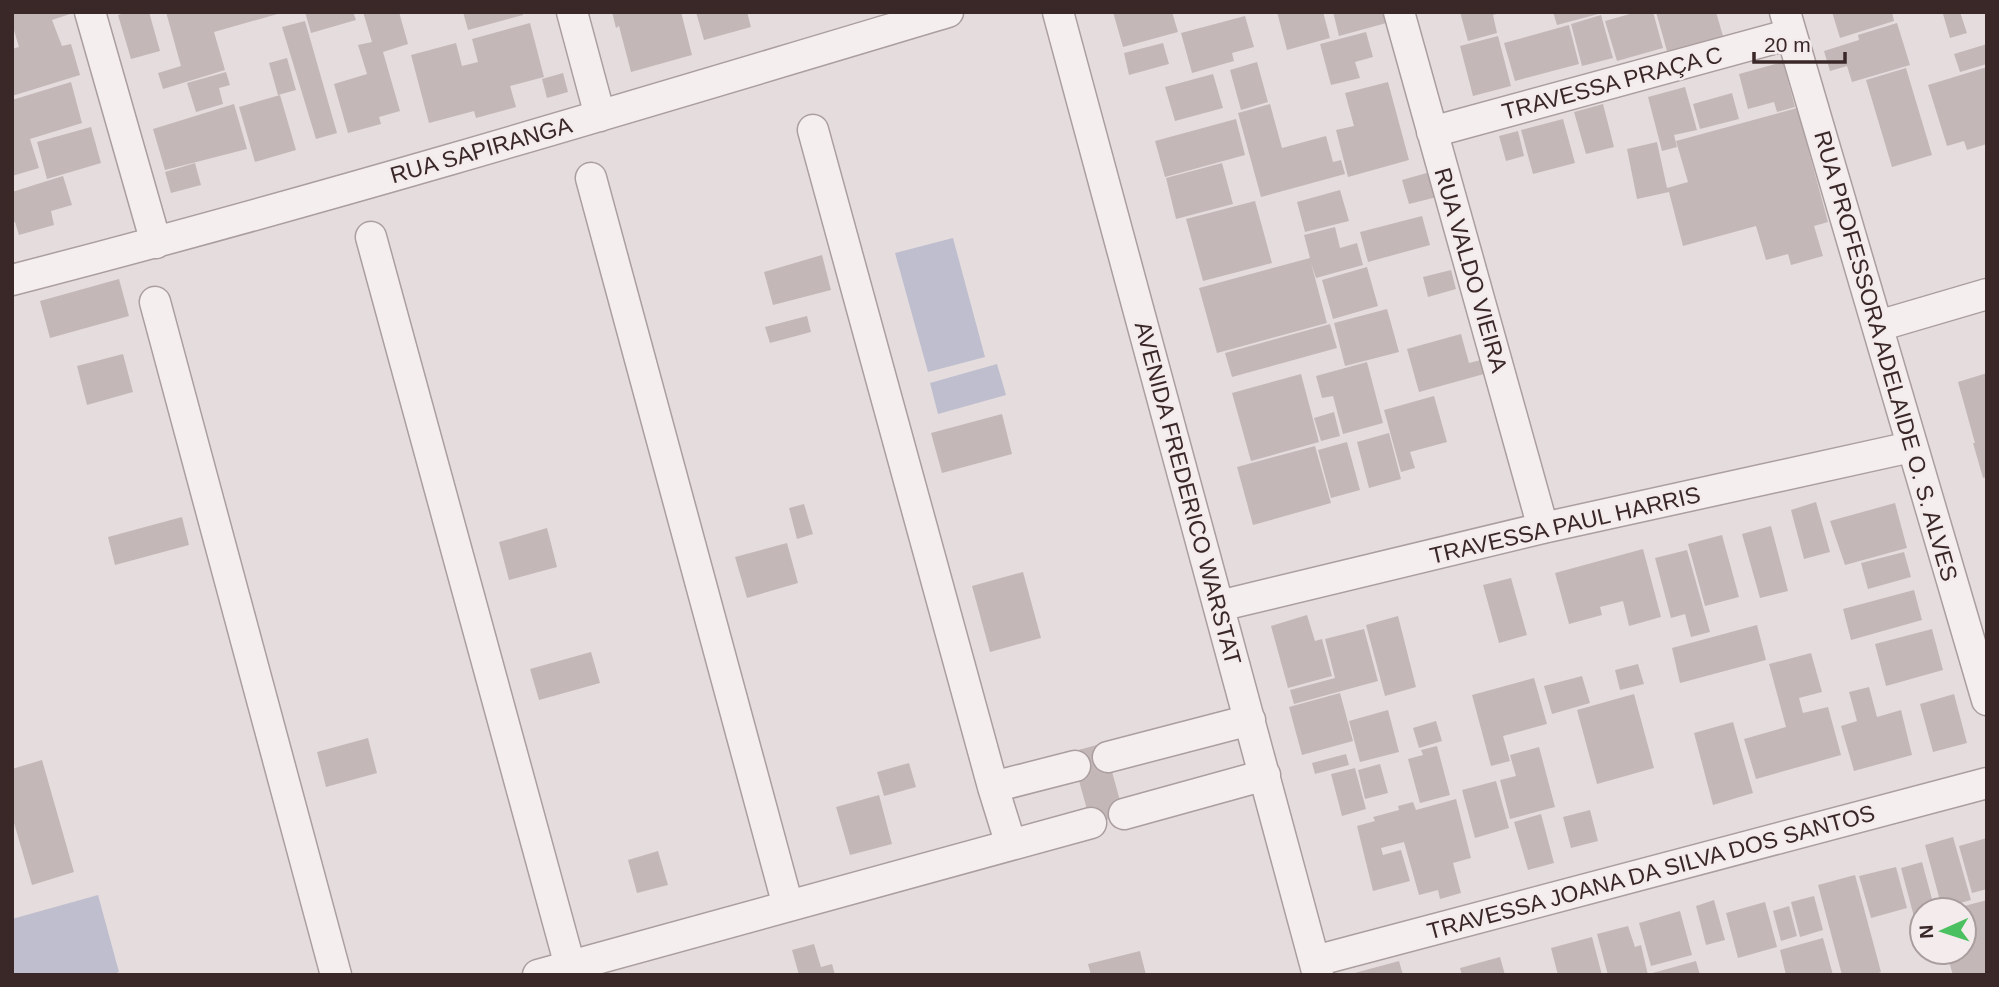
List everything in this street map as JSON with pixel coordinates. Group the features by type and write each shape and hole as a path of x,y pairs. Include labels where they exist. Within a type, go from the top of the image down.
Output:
{"street":[{"path":"90,12 156,243"},
{"path":"572,12 600,116"},
{"name":"RUA SAPIRANGA","path":"12,280 156,243 600,116 948,12"},
{"name":"AVENIDA FREDERICO WARSTAT","path":"1058,12 1317,968"},
{"name":"RUA VALDO VIEIRA","path":"1399,12 1542,528"},
{"name":"TRAVESSA PRAÇA C","path":"1432,132 1788,23"},
{"name":"RUA PROFESSORA ADELAIDE O. S. ALVES","path":"1788,23 1987,700"},
{"path":"813,130 1011,845"},
{"path":"591,178 788,906"},
{"path":"371,237 570,966"},
{"path":"1878,326 1987,294"},
{"path":"155,302 336,975"},
{"name":"TRAVESSA PAUL HARRIS","path":"1219,606 1542,528 1912,447"},
{"path":"1108,757 1250,720"},
{"path":"993,787 1075,766"},
{"path":"1124,814 1265,775"},
{"name":"TRAVESSA JOANA DA SILVA DOS SANTOS","path":"1317,968 1987,783"},
{"path":"538,975 1091,823"}],"shaded area":[{"path":"953,238 985,357 928,372 895,253"},
{"path":"997,364 1006,395 938,414 930,383"},
{"path":"98,895 119,972 111,975 12,975 12,919"}],"building":[{"path":"12,12 69,12 70,14 52,20 62,46 71,44 80,75 12,96 12,49 19,47 12,24"},
{"path":"149,12 160,51 131,59 118,15"},
{"path":"166,12 281,13 214,32 225,70 163,89 158,73 181,66"},
{"path":"305,12 353,12 356,20 311,33"},
{"path":"363,12 399,12 408,44 383,52 400,111 379,117 381,124 348,133 334,84 367,74 358,45 372,42"},
{"path":"463,12 522,12 523,15 468,30"},
{"path":"612,12 681,12 692,55 631,72 619,26 616,28"},
{"path":"696,12 747,12 751,27 704,40"},
{"path":"1113,12 1172,12 1178,32 1123,47"},
{"path":"1277,12 1323,12 1330,38 1287,50"},
{"path":"1333,12 1388,12 1390,22 1339,36"},
{"path":"1460,12 1501,12 1493,15 1497,33 1468,41"},
{"path":"1553,12 1601,12 1602,13 1557,25"},
{"path":"1637,12 1653,12 1663,48 1617,61 1605,21"},
{"path":"1656,12 1716,12 1723,36 1667,51"},
{"path":"1832,12 1892,12 1894,21 1840,38"},
{"path":"1960,12 1967,33 1950,38 1943,14"},
{"path":"1601,15 1613,58 1582,66 1571,24"},
{"path":"1245,16 1254,47 1232,53 1234,61 1192,73 1181,33"},
{"path":"305,21 337,133 316,139 282,27"},
{"path":"530,23 544,77 510,86 516,107 476,118 474,111 429,123 411,55 456,43 462,66 478,62 472,39"},
{"path":"1897,23 1910,65 1852,82 1847,66 1830,71 1824,51 1859,40 1858,35"},
{"path":"1569,25 1579,64 1515,81 1504,43"},
{"path":"1366,32 1373,57 1355,62 1360,78 1331,85 1320,44"},
{"path":"1498,36 1511,86 1473,96 1460,46"},
{"path":"1163,43 1169,64 1129,75 1124,53"},
{"path":"1987,44 1987,64 1960,72 1954,54"},
{"path":"287,58 296,90 278,95 269,63"},
{"path":"1257,62 1268,102 1241,110 1230,70"},
{"path":"1783,62 1795,107 1777,112 1774,102 1748,109 1739,74"},
{"path":"1987,67 1987,144 1967,150 1964,141 1947,146 1928,85"},
{"path":"1906,68 1932,155 1892,167 1866,80"},
{"path":"226,72 230,85 219,88 223,104 196,112 187,83"},
{"path":"563,73 568,92 547,98 542,79"},
{"path":"1213,74 1223,108 1175,121 1165,87"},
{"path":"71,82 82,123 30,139 39,168 12,176 12,100"},
{"path":"1388,82 1409,160 1348,177 1336,130 1354,126 1345,93"},
{"path":"1685,87 1697,130 1674,135 1677,147 1662,151 1648,97"},
{"path":"1732,93 1739,119 1700,129 1693,104"},
{"path":"280,95 296,150 255,162 239,107"},
{"path":"234,104 247,149 165,170 153,129"},
{"path":"1270,104 1282,148 1326,136 1333,162 1341,160 1345,174 1261,197 1238,113"},
{"path":"1603,104 1614,147 1586,154 1574,112"},
{"path":"1797,108 1828,222 1814,226 1823,256 1791,265 1788,254 1766,260 1756,226 1683,246 1669,192 1637,199 1627,149 1657,142 1667,188 1688,182 1676,141"},
{"path":"1236,119 1245,155 1165,177 1155,141"},
{"path":"1563,119 1575,163 1533,174 1521,130"},
{"path":"91,127 101,163 47,179 37,142"},
{"path":"1518,131 1524,156 1506,161 1499,136"},
{"path":"195,163 201,185 171,193 165,172"},
{"path":"1222,163 1233,204 1176,219 1166,178"},
{"path":"1430,172 1437,197 1409,204 1402,180"},
{"path":"63,176 72,205 51,211 54,225 19,235 15,222 12,223 12,192"},
{"path":"1340,190 1349,221 1305,232 1297,202"},
{"path":"1255,201 1272,263 1203,281 1186,219"},
{"path":"1422,216 1430,245 1368,262 1360,232"},
{"path":"1335,227 1340,248 1357,243 1363,265 1316,278 1311,263 1327,323 1217,353 1199,288 1310,258 1304,235"},
{"path":"822,255 831,290 773,305 764,272"},
{"path":"1367,267 1378,306 1333,319 1322,280"},
{"path":"1451,270 1456,289 1428,297 1423,277"},
{"path":"119,279 129,316 50,338 40,301"},
{"path":"1387,309 1399,352 1345,366 1334,323"},
{"path":"807,316 811,332 770,343 765,327"},
{"path":"1330,324 1337,348 1232,377 1225,353"},
{"path":"1461,334 1469,363 1481,360 1484,374 1419,392 1407,349"},
{"path":"123,354 133,392 87,405 77,366"},
{"path":"1367,362 1383,423 1343,434 1333,396 1322,398 1316,376"},
{"path":"1987,373 1987,477 1983,478 1958,382"},
{"path":"1301,374 1319,442 1251,461 1232,393"},
{"path":"1434,396 1447,442 1410,452 1415,468 1401,472 1384,410"},
{"path":"1334,412 1340,436 1321,441 1314,418"},
{"path":"1002,414 1012,454 942,473 931,433"},
{"path":"1389,433 1401,479 1369,488 1357,442"},
{"path":"1347,442 1360,490 1331,498 1318,450"},
{"path":"1315,446 1331,503 1253,525 1237,467"},
{"path":"1816,502 1830,552 1804,559 1791,510"},
{"path":"1895,503 1907,548 1845,565 1830,521"},
{"path":"804,504 813,534 797,539 789,508"},
{"path":"182,517 189,545 115,565 108,537"},
{"path":"1771,526 1788,591 1760,598 1742,534"},
{"path":"547,528 557,567 509,580 499,542"},
{"path":"1722,535 1739,597 1705,606 1688,544"},
{"path":"787,543 798,583 747,598 735,557"},
{"path":"1643,549 1661,617 1629,626 1623,601 1600,607 1602,615 1569,624 1555,573"},
{"path":"1687,550 1710,632 1691,637 1685,614 1671,618 1655,558"},
{"path":"1904,552 1911,577 1868,589 1861,563"},
{"path":"1023,572 1041,638 990,652 972,586"},
{"path":"1511,578 1527,635 1499,643 1483,585"},
{"path":"1914,590 1922,620 1851,640 1843,609"},
{"path":"1307,615 1315,641 1322,639 1332,676 1288,688 1271,626"},
{"path":"1398,616 1416,687 1385,696 1366,625"},
{"path":"1757,625 1766,660 1680,683 1672,648"},
{"path":"1364,629 1378,681 1294,704 1290,690 1335,678 1325,639"},
{"path":"1932,629 1943,670 1886,686 1875,644"},
{"path":"591,652 600,683 539,700 530,669"},
{"path":"1811,653 1822,692 1799,698 1803,713 1828,707 1841,755 1756,779 1744,739 1786,727 1769,664"},
{"path":"1638,664 1644,684 1620,690 1615,670"},
{"path":"1582,676 1590,703 1552,714 1544,686"},
{"path":"1534,678 1547,724 1503,736 1510,761 1491,766 1472,695"},
{"path":"1869,687 1877,717 1901,710 1912,755 1854,771 1841,726 1857,721 1849,692"},
{"path":"1340,693 1353,741 1302,755 1289,707"},
{"path":"1634,694 1654,768 1597,784 1577,710"},
{"path":"1954,694 1967,743 1933,752 1920,704"},
{"path":"1388,710 1399,752 1360,762 1349,721"},
{"path":"1436,721 1442,741 1419,748 1413,728"},
{"path":"1733,722 1753,793 1713,805 1694,733"},
{"path":"368,738 377,773 326,787 317,752"},
{"path":"1104,743 1124,815 1091,824 1071,752"},
{"path":"1437,746 1450,795 1420,803 1408,759 1423,755 1421,750"},
{"path":"1539,747 1555,807 1510,819 1500,780 1516,776 1510,755"},
{"path":"1346,754 1349,765 1315,774 1312,763"},
{"path":"42,760 74,872 32,885 12,816 12,769"},
{"path":"909,763 916,787 884,796 877,772"},
{"path":"1380,764 1388,793 1365,799 1358,770"},
{"path":"1355,768 1366,809 1342,816 1331,774"},
{"path":"1496,781 1509,828 1475,838 1462,790"},
{"path":"879,795 892,844 850,855 836,807"},
{"path":"1456,799 1471,858 1453,863 1461,893 1440,899 1438,890 1419,895 1404,842 1381,848 1383,855 1401,850 1410,881 1373,891 1357,826 1375,821 1373,817 1399,810 1398,806 1413,802 1416,810"},
{"path":"1590,810 1598,841 1571,848 1563,817"},
{"path":"1541,814 1554,863 1528,870 1514,822"},
{"path":"1953,837 1970,896 1939,896 1925,845"},
{"path":"1987,838 1987,889 1972,893 1959,846"},
{"path":"658,851 668,885 637,893 628,860"},
{"path":"1922,862 1931,896 1908,896 1901,868"},
{"path":"1896,867 1907,908 1871,918 1859,876"},
{"path":"1855,875 1881,972 1873,975 1842,975 1818,885"},
{"path":"1814,896 1823,930 1800,937 1791,902"},
{"path":"1714,900 1725,940 1706,945 1696,906"},
{"path":"1987,900 1987,975 1953,975 1950,966 1978,966 1978,902"},
{"path":"1765,902 1777,947 1738,958 1726,913"},
{"path":"1789,906 1797,936 1781,941 1773,911"},
{"path":"1680,911 1692,955 1651,966 1639,923"},
{"path":"1628,926 1635,947 1641,945 1648,975 1608,975 1597,934"},
{"path":"1592,937 1602,975 1558,975 1551,948"},
{"path":"1823,938 1833,975 1786,975 1780,950"},
{"path":"814,944 821,967 832,964 835,975 799,975 792,950"},
{"path":"1140,951 1146,975 1091,975 1088,964"},
{"path":"1500,957 1505,975 1462,975 1460,968"},
{"path":"1399,961 1403,975 1351,975 1351,974"},
{"path":"1696,961 1700,975 1649,975 1649,974"}]}
